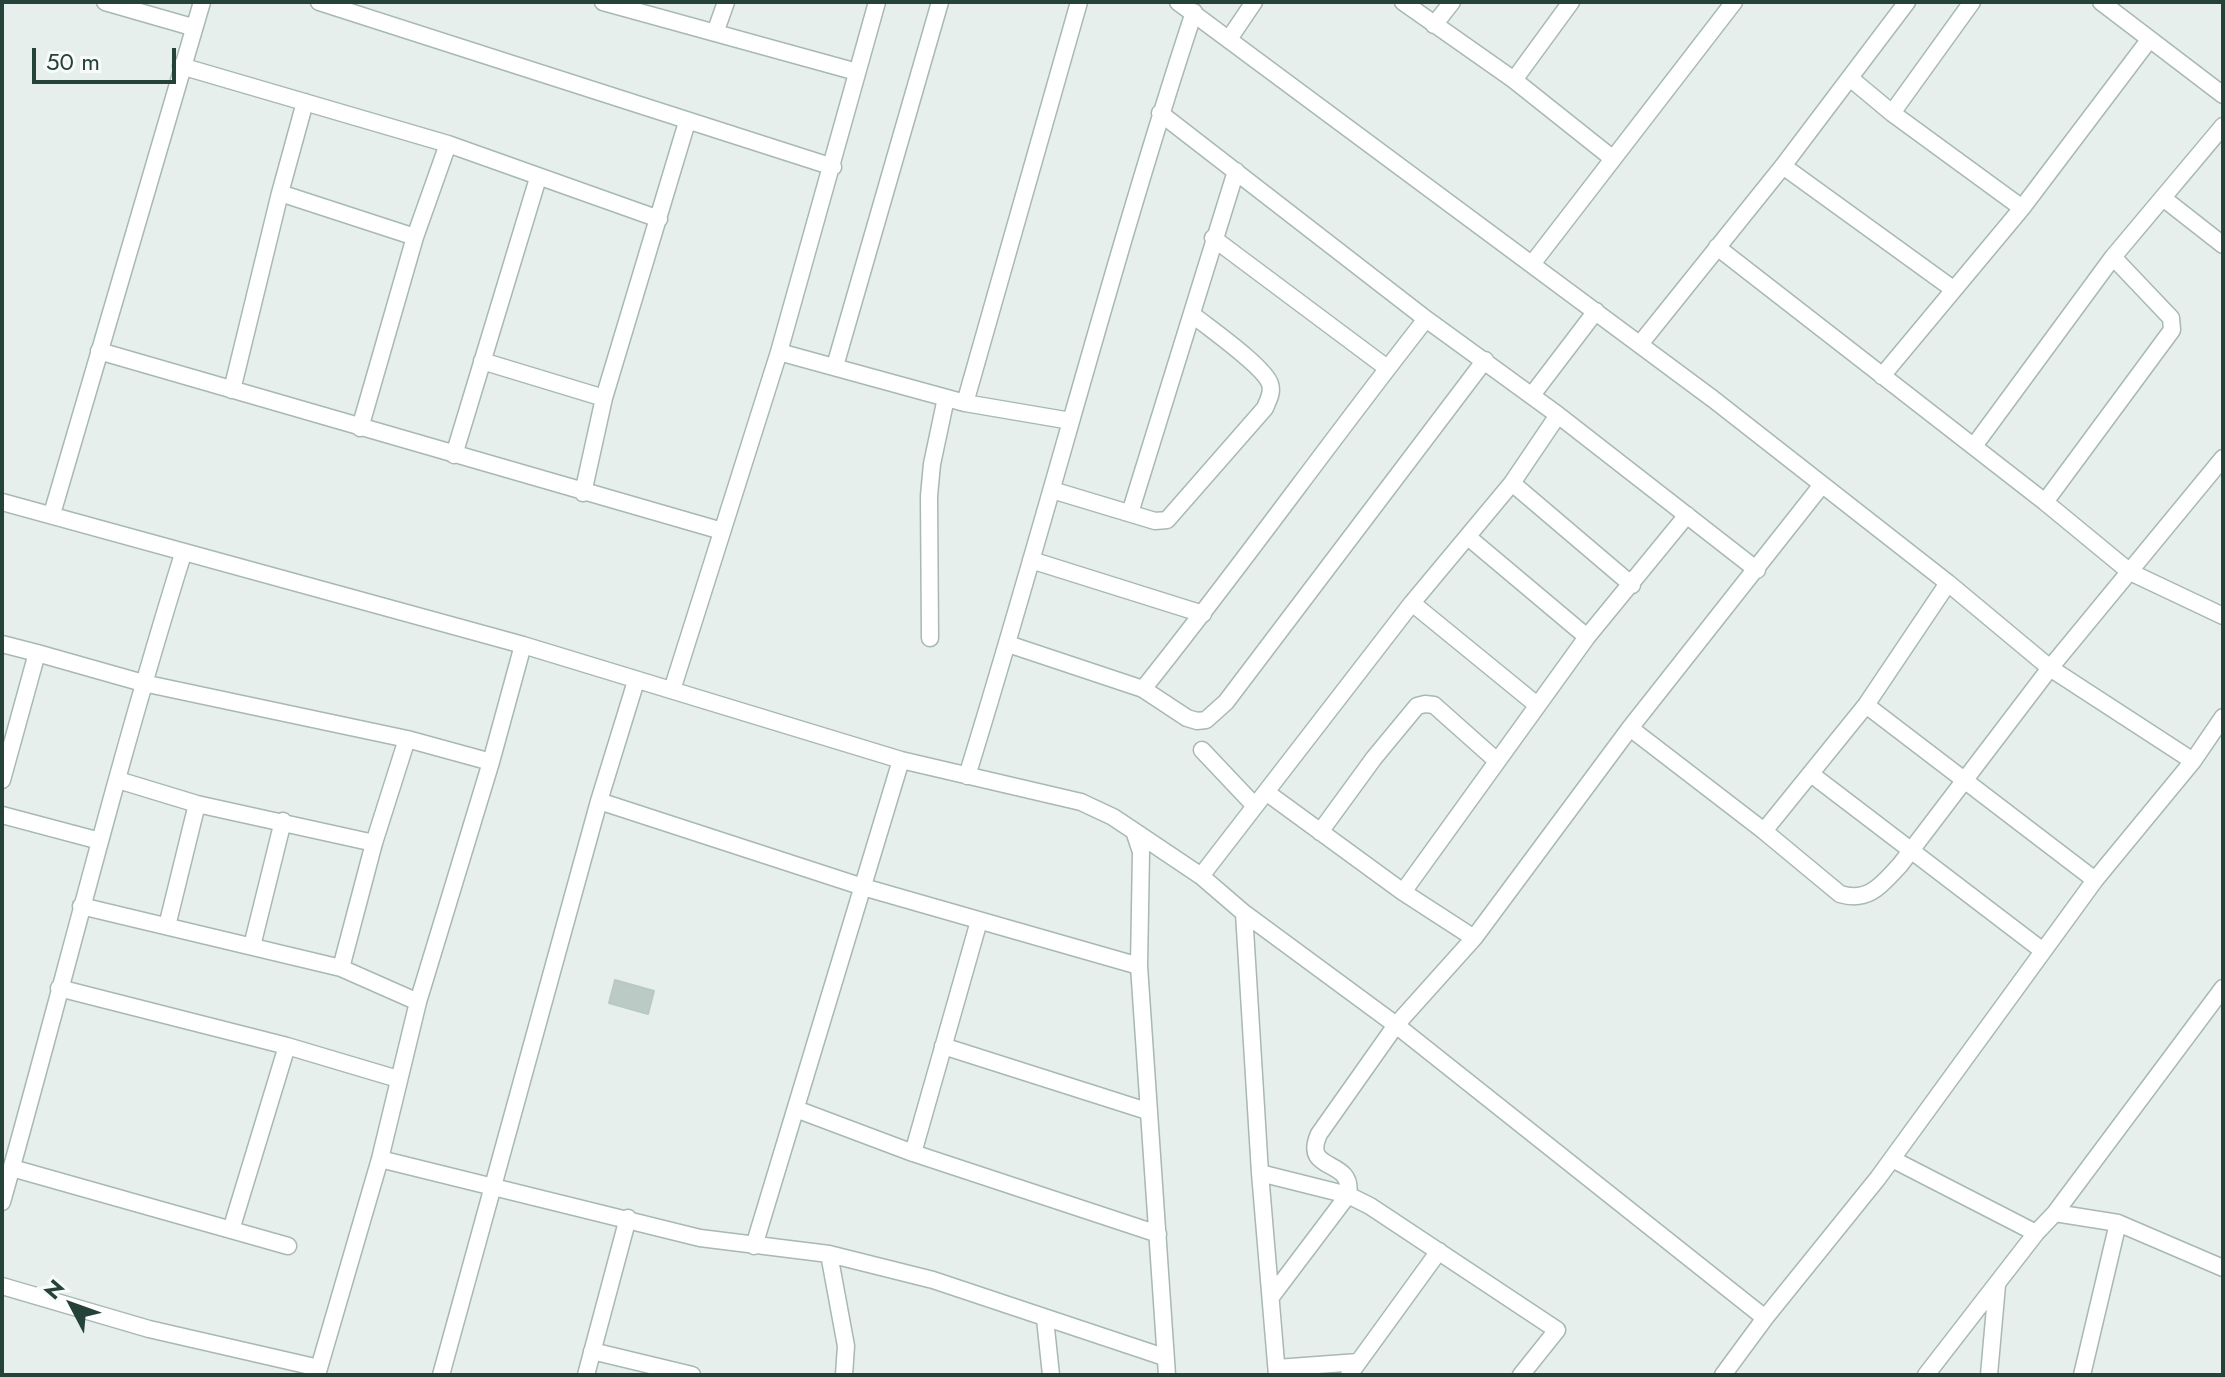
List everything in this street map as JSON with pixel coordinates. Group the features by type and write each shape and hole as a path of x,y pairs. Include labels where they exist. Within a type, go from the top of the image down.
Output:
{"street":[{"path":"107,2 192,27"},
{"path":"52,514 192,27 202,2"},
{"path":"603,2 857,72"},
{"path":"715,33 726,2"},
{"path":"672,690 779,352 877,2"},
{"path":"835,366 940,2"},
{"path":"965,403 1079,2"},
{"path":"1178,2 1640,344 1948,583 2050,668 2193,761"},
{"path":"1229,39 1254,2"},
{"path":"1403,2 1514,80 1612,158"},
{"path":"1434,25 1452,2"},
{"path":"1514,80 1571,2"},
{"path":"1532,264 1734,2"},
{"path":"1640,344 1783,166 1907,2"},
{"path":"1892,113 1972,2"},
{"path":"2101,2 2223,95"},
{"path":"327,3 833,167"},
{"path":"967,776 1008,644 1160,113 1194,12"},
{"path":"1882,376 2022,208 2149,40"},
{"path":"181,66 448,144 659,219"},
{"path":"1850,78 1892,113 2022,208"},
{"path":"232,390 305,102"},
{"path":"1160,113 1757,570"},
{"path":"583,493 604,398 687,122"},
{"path":"1974,446 2113,257 2223,126"},
{"path":"360,428 415,237 448,144"},
{"path":"1783,166 1953,289"},
{"path":"1130,513 1236,171"},
{"path":"454,455 538,178"},
{"path":"280,193 415,237"},
{"path":"2163,198 2223,245"},
{"path":"1213,238 1387,368"},
{"path":"1717,247 1974,446 2130,572 2223,616"},
{"path":"2045,502 2172,330 2171,318 2113,257"},
{"path":"1532,395 1596,311"},
{"path":"1052,490 1155,521 1167,520 1265,408 1272,392 1270,380 1193,315"},
{"path":"1143,689 1426,319"},
{"path":"99,351 722,531"},
{"path":"779,352 965,403 1071,421"},
{"path":"1008,644 1143,689 1187,718 1206,720 1226,702 1485,360"},
{"path":"482,361 604,398"},
{"path":"930,638 929,496 932,464 946,398"},
{"path":"1201,876 1412,603 1512,483 1558,415"},
{"path":"1630,728 1840,894 1854,898 1866,895 1884,882 2050,668 2130,572 2215,479 2223,458"},
{"path":"1512,483 1632,585"},
{"path":"1271,1297 1348,1195 1346,1177 1320,1161 1314,1153 1319,1134 1396,1025 1474,938 1630,728 1821,486"},
{"path":"2,502 523,645 901,760 1081,802 1113,817 1201,876 1244,913 1396,1025 1765,1318"},
{"path":"1403,892 1587,637 1687,515"},
{"path":"1468,537 1587,637"},
{"path":"2,1202 143,683 183,554"},
{"path":"1031,560 1203,614"},
{"path":"1764,831 1866,705 1948,583"},
{"path":"1412,603 1537,705"},
{"path":"2,644 143,683 407,739 491,762"},
{"path":"2,1286 149,1329 318,1372 380,1159 418,1002 523,645"},
{"path":"2,780 37,653"},
{"path":"441,1375 599,801 636,681"},
{"path":"1320,832 1417,706 1434,705 1497,761"},
{"path":"1866,705 2095,880"},
{"path":"1723,1375 1892,1159 2095,880 2193,761 2223,717"},
{"path":"341,968 374,843 407,739"},
{"path":"1202,750 1260,799 1320,832 1474,938"},
{"path":"754,1246 901,760"},
{"path":"1811,774 2043,951"},
{"path":"118,780 197,804 374,843"},
{"path":"599,801 863,887 1139,966"},
{"path":"167,926 197,804"},
{"path":"2,815 100,841"},
{"path":"252,946 283,821"},
{"path":"1134,831 1141,852 1143,875 1139,966 1167,1375"},
{"path":"81,906 341,968 418,1002"},
{"path":"1244,913 1260,1173 1277,1371 1354,1369 1439,1251"},
{"path":"913,1153 979,921"},
{"path":"59,988 287,1046 398,1079"},
{"path":"1926,1375 2036,1233 2055,1213 2223,988"},
{"path":"231,1230 287,1046"},
{"path":"943,1046 1147,1111"},
{"path":"796,1109 913,1153 1158,1234"},
{"path":"380,1159 700,1238 829,1254 933,1280 1164,1357"},
{"path":"1892,1159 2036,1233"},
{"path":"12,1168 288,1246"},
{"path":"1260,1173 1348,1195 1370,1206 1557,1330 1521,1375"},
{"path":"2055,1213 2118,1223 2223,1268"},
{"path":"586,1375 628,1218"},
{"path":"2082,1375 2118,1223"},
{"path":"829,1254 846,1346 844,1375"},
{"path":"1989,1375 1997,1284"},
{"path":"1045,1319 1051,1375"},
{"path":"592,1351 692,1375"}],"building":[{"path":"615,980 654,991 648,1014 609,1003"}]}
